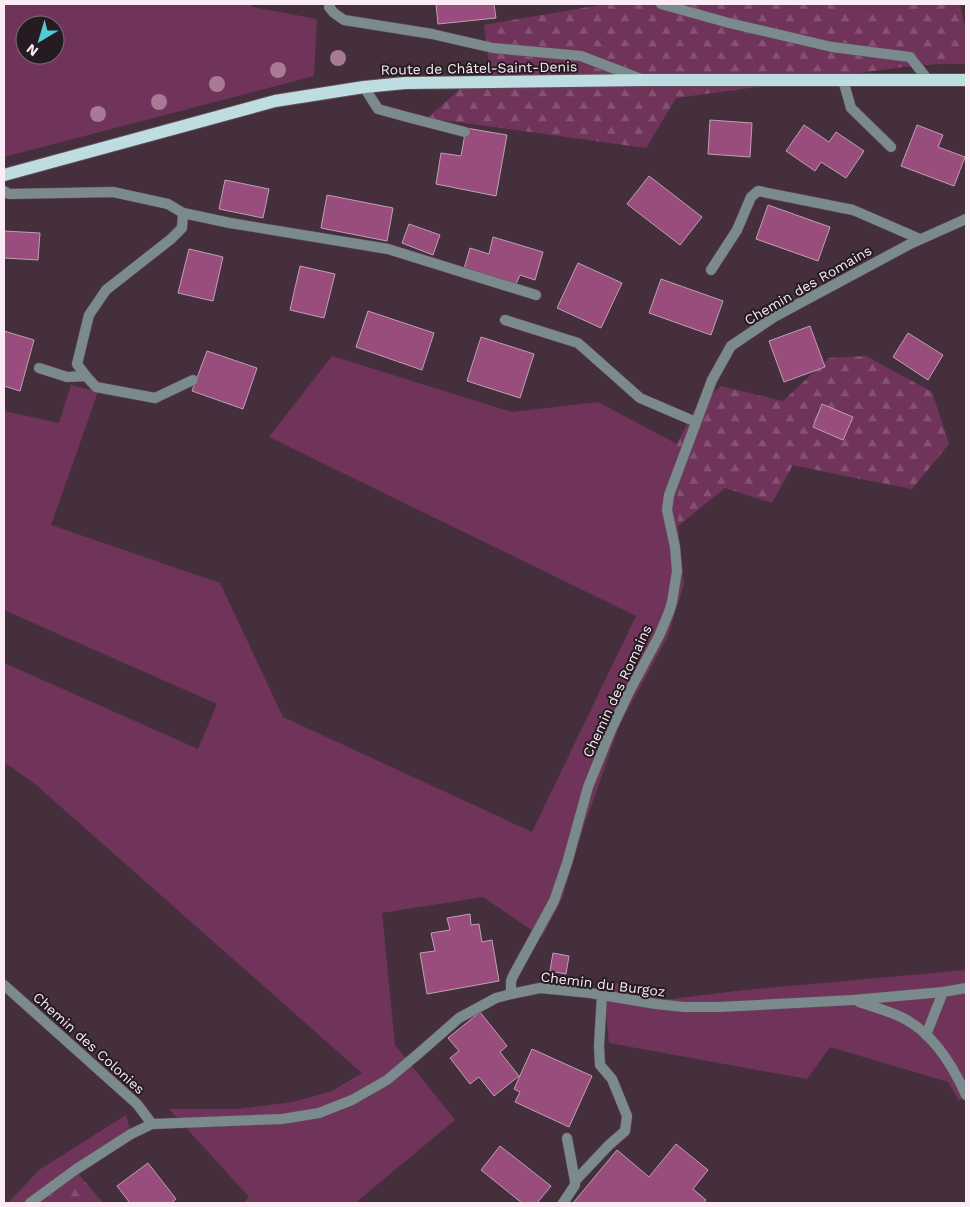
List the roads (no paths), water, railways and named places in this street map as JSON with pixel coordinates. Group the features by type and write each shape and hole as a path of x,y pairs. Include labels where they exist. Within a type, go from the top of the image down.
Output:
{"main road":[{"name":"Route de Châtel-Saint-Denis","path":"4,175 275,101 364,87 405,83 644,80 966,80"}],"street":[{"path":"330,4 329,7 334,13 344,20 432,34 493,48 581,56 644,80"},
{"path":"661,4 729,23 832,47 910,57 928,80"},
{"path":"843,80 851,108 891,147"},
{"path":"364,87 378,109 465,132"},
{"path":"4,191 9,194 113,192 168,204 183,213 230,223 388,249 536,295"},
{"path":"710,270 737,230 751,196 758,192 853,210 920,239"},
{"path":"183,213 182,228 171,239 106,290 89,315 77,364 96,387 155,398 193,380"},
{"name":"Chemin des Romains","path":"511,994 513,976 558,892 588,787 611,730 659,636 669,612 677,571 675,547 668,510 671,489 712,380 731,346 774,317 910,244 966,220"},
{"path":"504,320 578,343 640,398 696,422"},
{"path":"40,368 68,377 86,376"},
{"name":"Chemin des Colonies","path":"4,985 138,1104 152,1124"},
{"name":"Chemin du Burgoz","path":"152,1124 282,1118 318,1113 352,1100 387,1080 459,1018 496,998 540,988 684,1007 853,1000 966,988"},
{"path":"926,1035 942,992"},
{"path":"564,1203 576,1181 609,1145 625,1131 628,1116 612,1079 600,1065 599,1046 602,995"},
{"path":"853,1000 905,1019 926,1035 951,1065 966,1095"},
{"path":"30,1203 74,1170 131,1134 152,1124"},
{"path":"567,1138 576,1181"}]}
